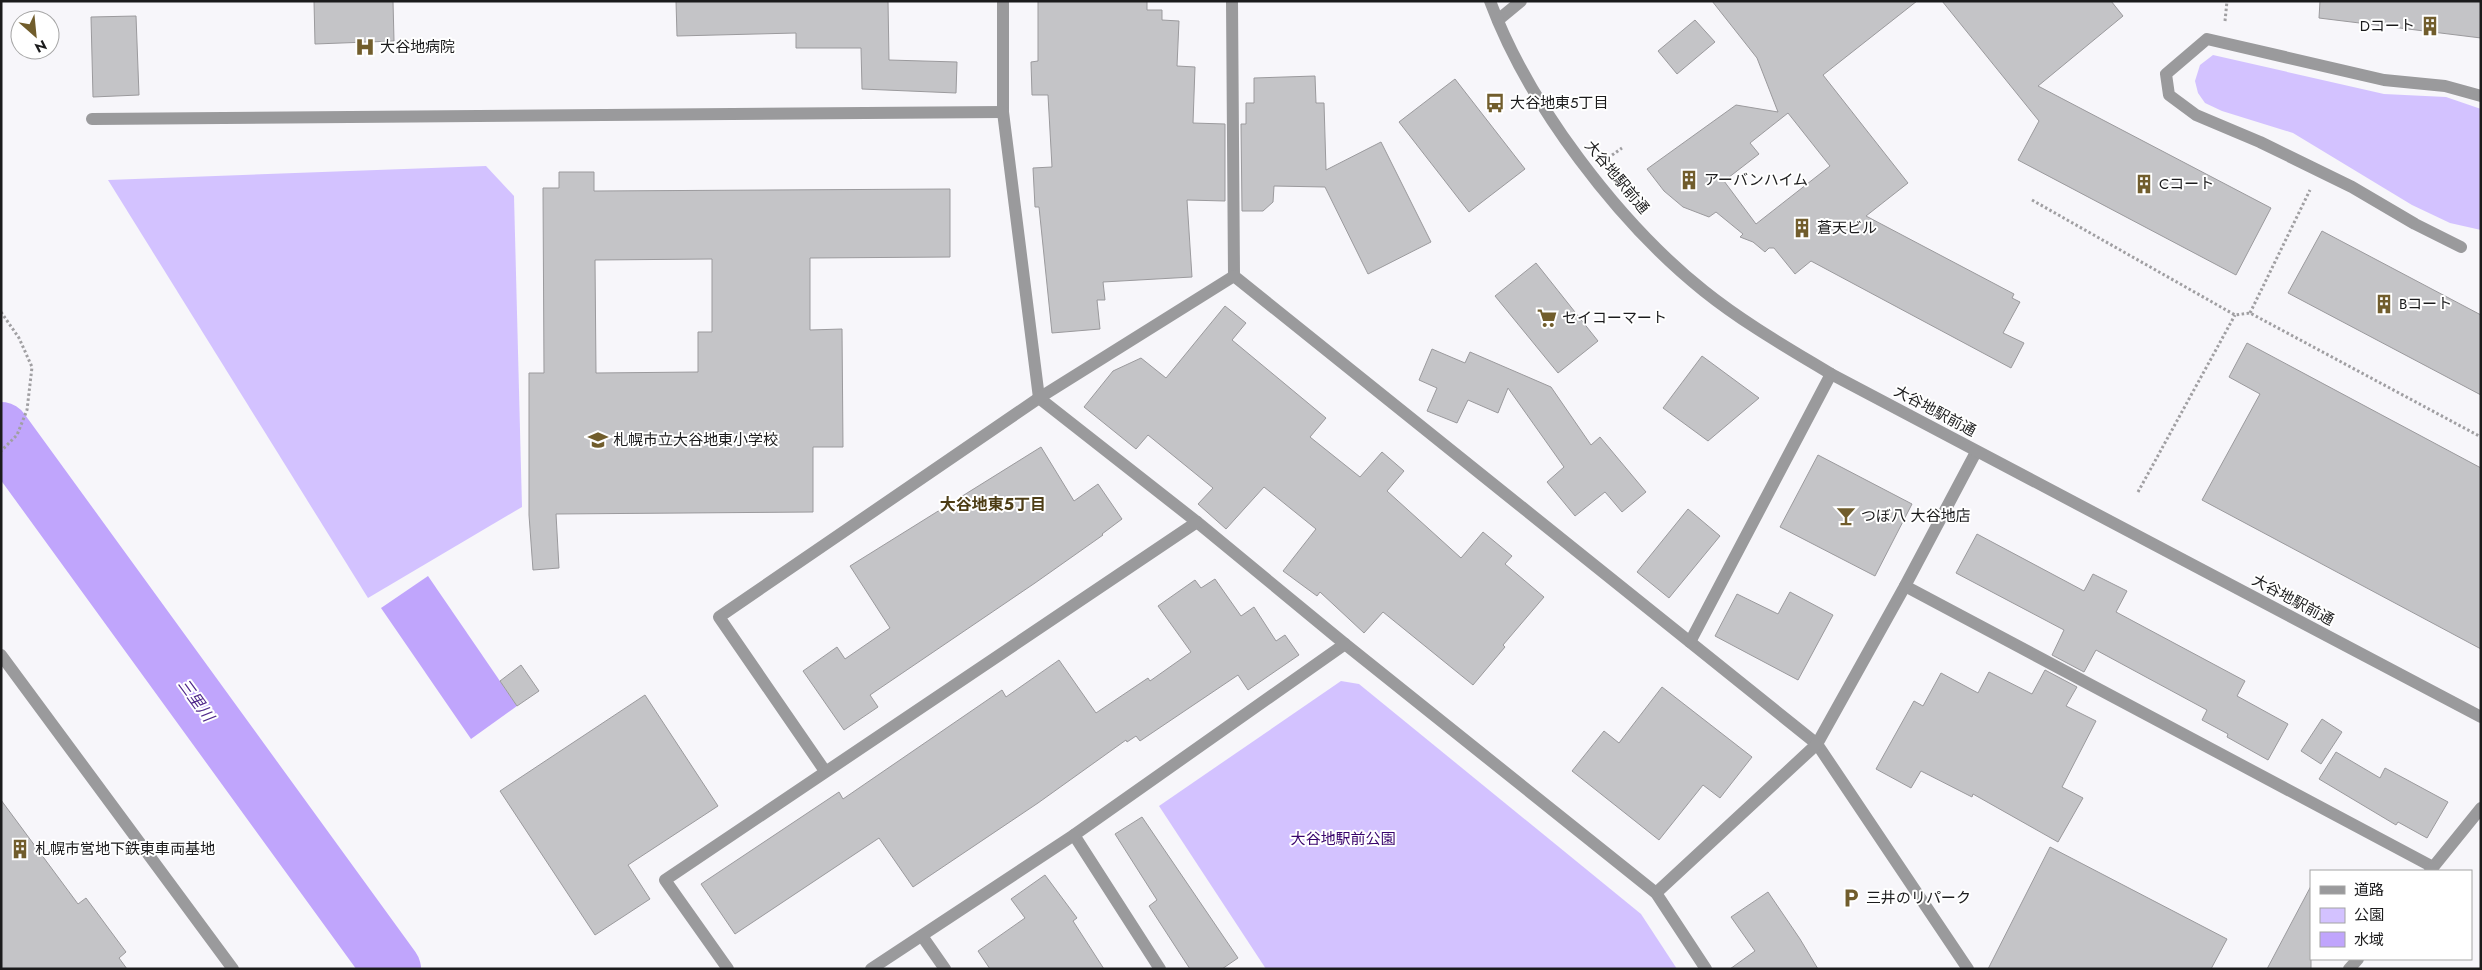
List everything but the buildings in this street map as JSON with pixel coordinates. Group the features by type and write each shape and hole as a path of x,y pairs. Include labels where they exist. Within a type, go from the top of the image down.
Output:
{"street":[{"path":"1003,1 1003,112 1039,398 1197,522 1345,644 1656,893 1706,969"},
{"path":"1232,1 1234,276"},
{"name":"大谷地駅前通","path":"1490,1 1530,86 1590,173 1665,256 1704,291 1747,323 1831,374 1976,452 2481,717"},
{"path":"1498,20 1521,1"},
{"path":"2461,247 2414,224 2352,186 2260,142 2196,115 2169,95 2166,74 2207,39 2384,80 2444,86 2481,96"},
{"path":"92,119 1003,112"},
{"path":"825,771 719,617 1039,398 1234,276"},
{"path":"1234,276 1817,744 1968,969"},
{"path":"1690,642 1831,374"},
{"path":"1656,893 1817,744 1905,586 1976,452"},
{"path":"728,969 665,880 1197,522"},
{"path":"1905,586 2432,869 2481,808"},
{"path":"871,969 1074,835 1345,644"},
{"path":"1,654 233,969"},
{"path":"1074,835 1160,969"},
{"path":"922,936 945,969"}],"path":[{"path":"2250,313 2314,184"},
{"path":"2032,200 2235,314 2250,313 2481,437"},
{"path":"1,312 19,338 32,367 27,410 17,434 1,451"},
{"path":"2138,492 2235,314"}],"green space":[{"path":"2213,55 2384,94 2446,97 2481,109 2481,230 2450,223 2412,205 2293,133 2222,111 2205,103 2198,93 2195,81 2200,65"},
{"path":"486,166 514,196 522,507 368,598 108,180"},
{"name":"大谷地駅前公園","path":"1341,681 1359,684 1641,914 1677,969 1266,969 1159,806"}],"water":[{"path":"428,576 517,706 471,739 381,608"}],"waterway":[{"name":"三里川","path":"1,431 392,969"}],"place":[{"name":"Dコート","path":"2430,26"},
{"name":"大谷地病院","path":"365,47"},
{"name":"大谷地東5丁目","path":"1495,103"},
{"name":"アーバンハイム","path":"1689,180"},
{"name":"Cコート","path":"2144,184"},
{"name":"蒼天ビル","path":"1802,228"},
{"name":"Bコート","path":"2384,304"},
{"name":"セイコーマート","path":"1547,318"},
{"name":"札幌市立大谷地東小学校","path":"598,440"},
{"name":"つぼ八 大谷地店","path":"1846,516"},
{"name":"札幌市営地下鉄東車両基地","path":"20,849"},
{"name":"三井のリパーク","path":"1851,898"}],"district":[{"name":"大谷地東5丁目","path":"993,504"}]}
